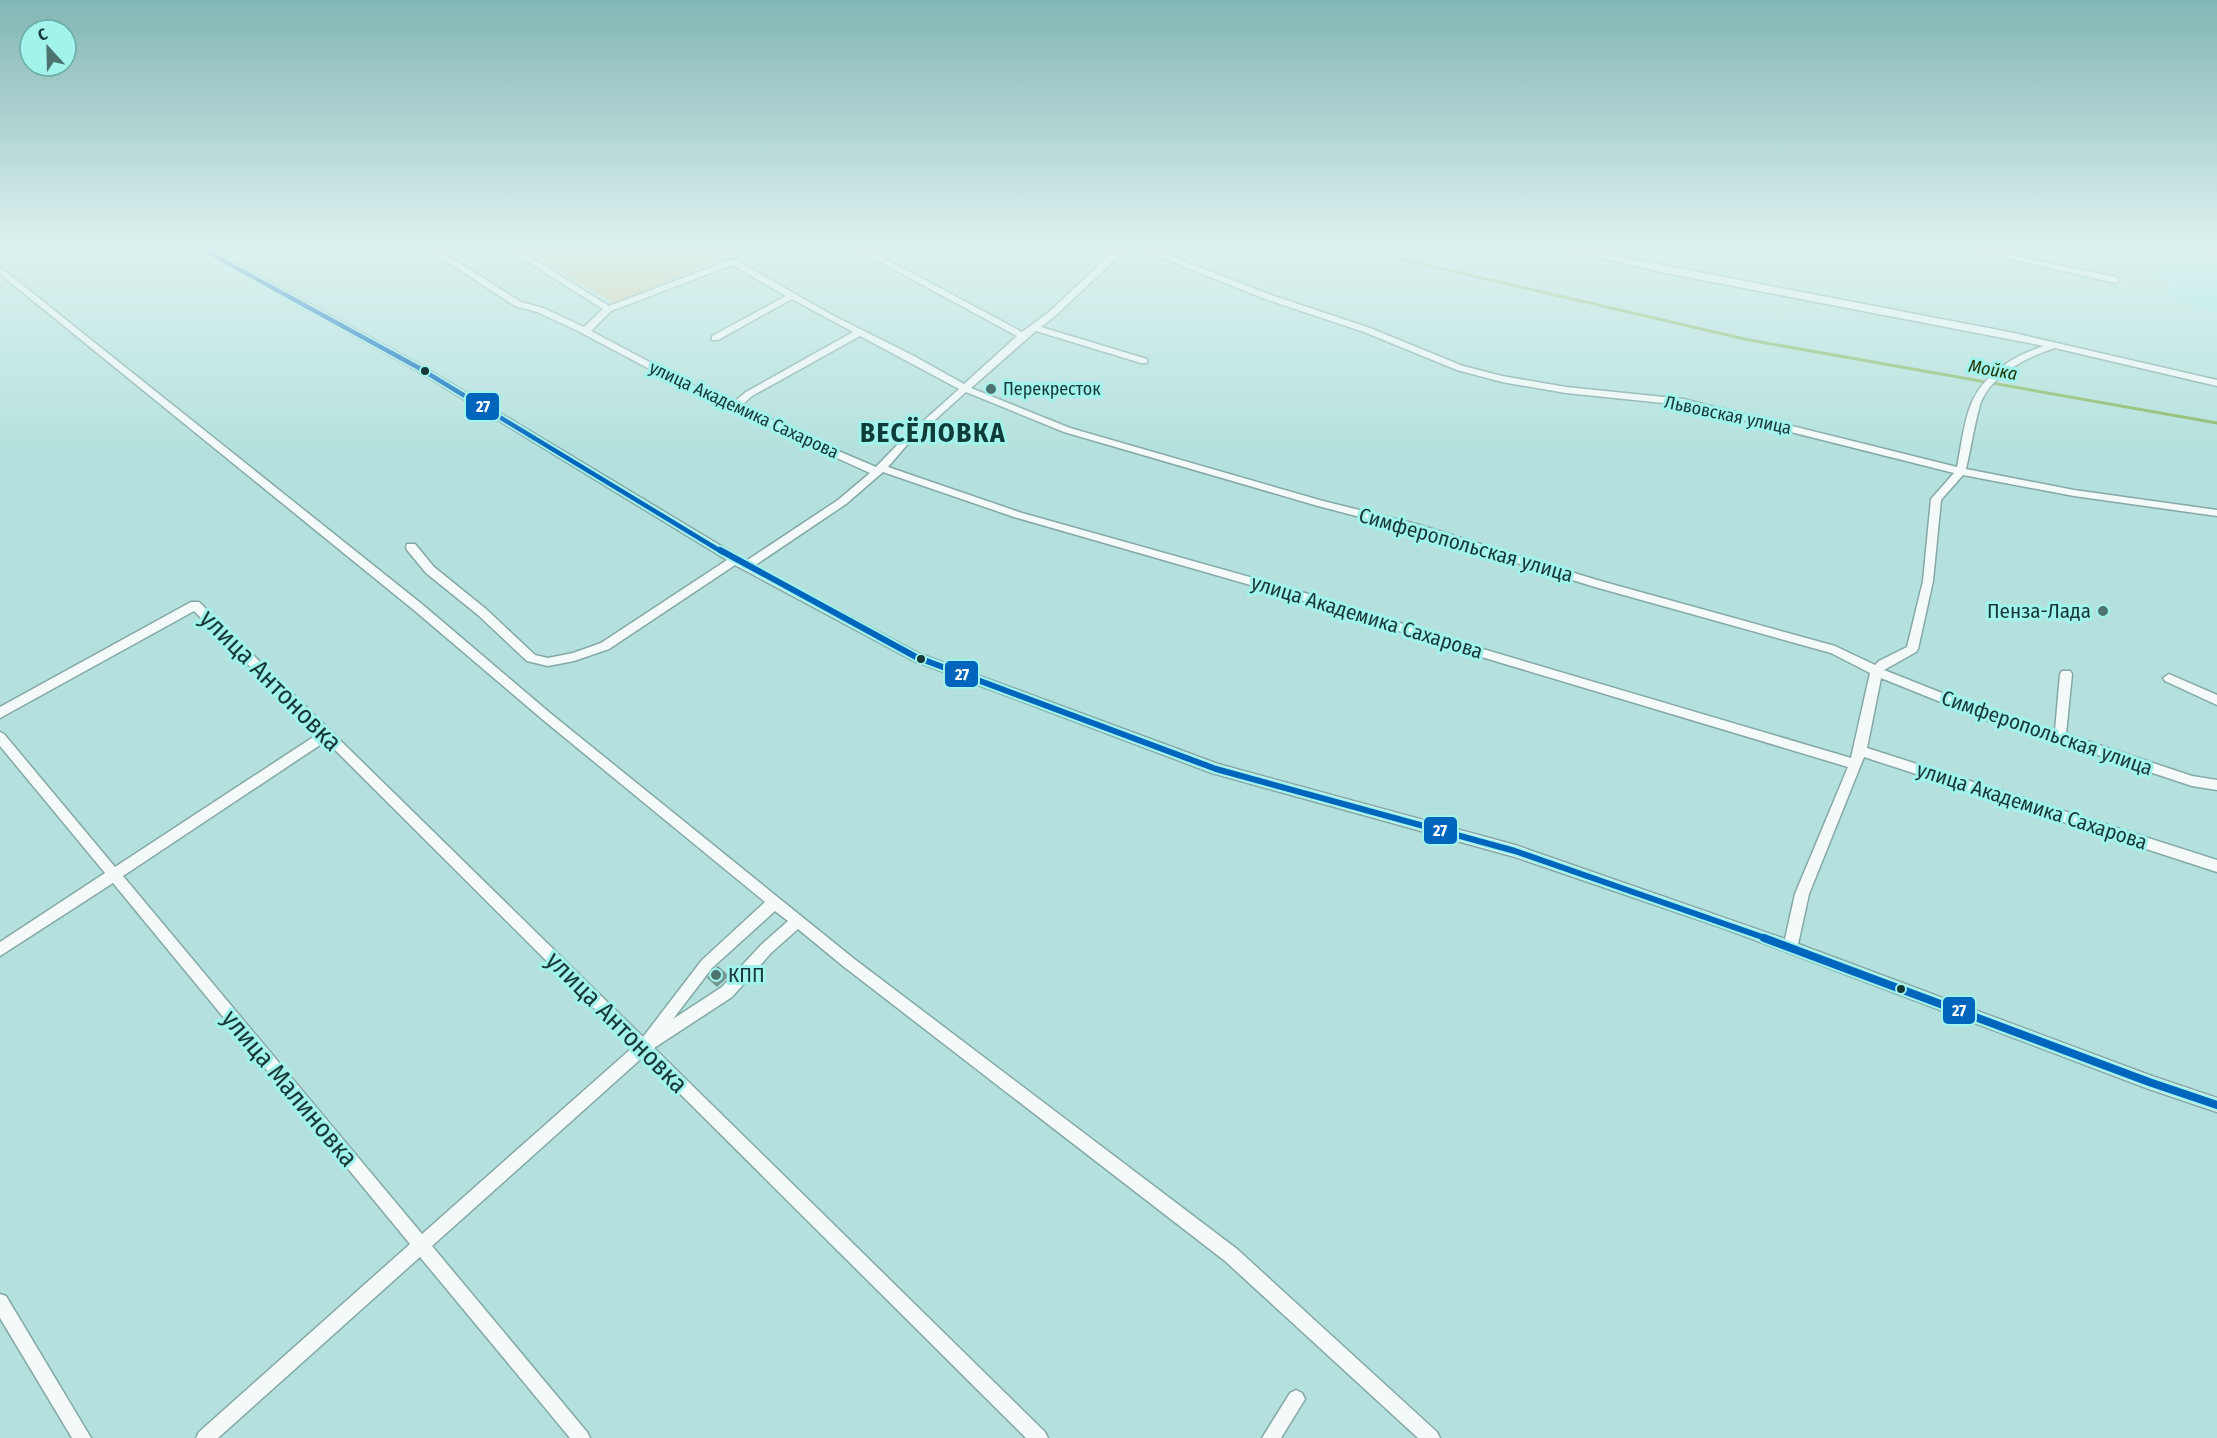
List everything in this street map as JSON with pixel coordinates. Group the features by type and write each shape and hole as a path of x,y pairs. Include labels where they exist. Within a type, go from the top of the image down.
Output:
{"street":[{"path":"58,317 420,608 546,716 855,968 1231,1255 1431,1438"},
{"path":"326,317 418,368 741,562 916,657 1216,769 1515,850 2217,1105"},
{"name":"улица Академика Сахарова","path":"555,317 707,396 737,405 800,438 879,470 1018,515 1285,591 1474,651 1854,764"},
{"path":"583,330 598,317"},
{"path":"715,338 753,317"},
{"name":"Симферопольская улица","path":"832,317 966,389 1067,430 1322,504 1412,527 1594,583 1835,650 1876,671 1992,718 2060,737 2192,781 2217,785"},
{"path":"988,317 1023,336"},
{"path":"411,547 430,570 482,612 531,658 548,662 574,657 605,646 842,502 1023,336 1048,317"},
{"name":"Львовская улица","path":"1328,317 1367,330 1460,368 1566,390 1683,402 1960,471 2074,493 2217,513"},
{"path":"1913,317 2056,345 2217,382"},
{"path":"1036,328 1144,361"},
{"path":"737,405 749,394 860,332"},
{"path":"1790,948 1802,894 1832,826 1860,751 1876,671 1883,664 1912,649 1928,581 1936,499 1960,471 1976,403 1990,380 2020,359 2056,345"},
{"name":"улица Антоновка","path":"0,713 195,605 1039,1438"},
{"path":"2060,737 2066,674"},
{"path":"2169,678 2217,700"},
{"path":"0,950 326,735"},
{"name":"улица Малиновка","path":"0,737 581,1438"},
{"name":"улица Академика Сахарова","path":"1860,751 2217,866"},
{"path":"643,1047 707,964 775,902"},
{"path":"206,1438 643,1047 727,992 766,949 798,921"},
{"path":"0,1302 82,1438"},
{"path":"1271,1438 1296,1399"}],"building":[{"name":"КПП","path":"718,966 729,976 717,987 707,978"}],"waterway":[{"name":"Мойка","path":"1650,317 1749,340 2217,423"}],"transit line":[{"name":"27","path":"326,317 419,368 746,566 916,657 1216,769 1515,851 1728,924 2149,1082 2217,1105"}],"place":[{"name":"Перекресток","path":"991,389"},
{"name":"Пенза-Лада","path":"2103,611"},
{"name":"КПП","path":"716,975"}],"district":[{"name":"ВЕСЁЛОВКА","path":"933,433"}]}
